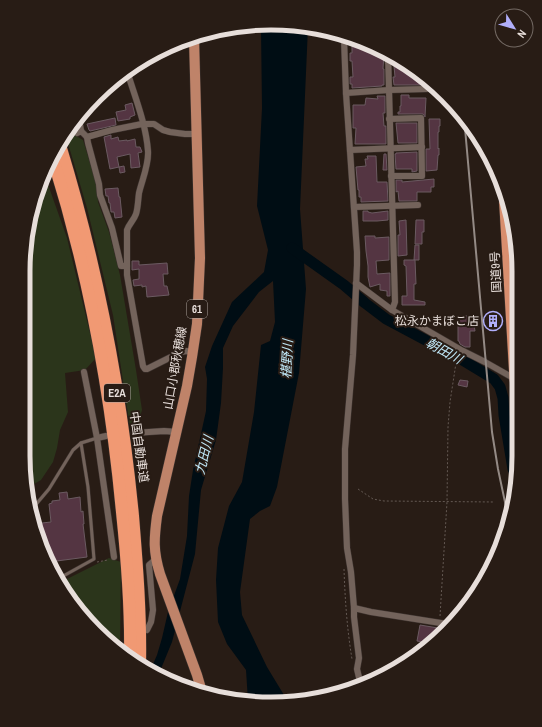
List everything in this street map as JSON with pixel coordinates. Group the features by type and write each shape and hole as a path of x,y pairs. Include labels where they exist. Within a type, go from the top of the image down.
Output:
{"highway":[{"name":"中国自動車道","path":"62,151 78,206 98,289 116,380 130,480 140,620 140,658"},
{"name":"中国自動車道","path":"55,165 80,255 105,379 119,480 126,553 130,620 130,651"},
{"name":"国道9号","path":"506,219 512,303"}],"main road":[{"name":"山口小郡秋穂線","path":"194,43 200,258 197,324 187,386 157,516 154,533 154,548 160,574 200,686"}],"street":[{"path":"344,42 357,252 353,355 345,450 344,498 347,548 351,572 360,680"},
{"path":"391,62 388,62 395,302 392,310"},
{"path":"130,76 144,124 148,152 148,159 135,217 128,226 127,230 127,275 142,366 147,370 181,352 193,352"},
{"path":"346,92 426,90"},
{"path":"389,119 421,118 422,176 391,176"},
{"path":"79,125 79,132 87,137 112,130 144,124 154,124 162,130 170,132 197,134"},
{"path":"87,137 99,184 100,195 112,228 121,266 127,266"},
{"path":"350,150 422,147"},
{"path":"354,207 418,206"},
{"path":"356,285 392,310 512,377"},
{"path":"84,372 97,438 114,557"},
{"path":"134,433 164,431 177,432"},
{"path":"97,438 106,436"},
{"path":"147,630 154,610 149,565 156,559"},
{"path":"354,608 443,623"}],"lane":[{"path":"499,364 501,371"},
{"path":"35,505 48,489 73,450 81,443 97,438"},
{"path":"62,577 94,559 88,487 81,443"}],"path":[{"path":"443,623 448,427 456,363 463,351"},
{"path":"358,489 373,499 384,501 494,502"}],"green space":[{"path":"76,130 76,136 83,140 97,186 98,202 109,232 120,275 142,410 138,423 130,427 113,315 87,208 68,142"},
{"path":"47,182 67,238 96,358 85,370 65,373 68,412 60,430 53,462 41,480 32,485 30,456 30,271 32,240 35,224 38,209"},
{"path":"109,558 121,562 120,644 90,615 65,580"}],"water":[{"path":"261,31 308,33 300,209 306,289 299,373 277,487 270,506 260,511 250,519 240,592 242,615 267,667 285,696 271,697 248,696 246,670 227,644 218,622 216,580 218,548 229,506 242,482 254,412 261,345 270,341 275,322 273,281 259,292 233,326 223,348 221,403 216,440 201,490 195,554 172,642 160,670 152,666 162,638 168,612 180,579 187,536 189,496 193,470 206,411 207,379 205,367 212,346 232,302 264,272 268,250 257,206 262,108"}],"building":[{"path":"352,44 384,58 384,85 352,88 352,84 350,84 350,77 353,77 350,53 352,53"},
{"path":"394,66 397,66 424,85 394,85"},
{"path":"401,95 409,95 409,98 426,98 425,117 423,114 398,114 401,106"},
{"path":"377,96 385,96 385,113 383,113 384,126 386,126 386,144 355,144 356,128 353,128 353,105 365,105 366,98 378,99"},
{"path":"132,103 135,115 130,117 130,119 118,121 116,112 126,110 125,105"},
{"path":"115,118 116,125 90,131 87,124"},
{"path":"429,119 440,119 438,132 439,155 437,170 426,171 426,149 430,149"},
{"path":"396,123 417,123 417,143 398,143"},
{"path":"111,135 111,139 118,137 119,141 135,139 136,147 140,147 142,152 138,153 140,167 131,168 130,154 117,157 119,167 110,169 104,137"},
{"path":"417,152 417,171 412,172 412,169 396,169 396,153"},
{"path":"384,154 386,154 387,170 383,170"},
{"path":"367,156 376,156 377,182 387,182 388,201 361,202 361,197 359,197 358,190 356,167 366,166 365,159 368,159"},
{"path":"124,166 125,172 120,173 119,167"},
{"path":"434,179 434,187 431,187 431,192 417,192 417,201 399,201 398,191 396,192 396,180 402,180 402,182"},
{"path":"118,188 122,217 115,218 114,212 111,212 110,203 108,196 106,196 105,189"},
{"path":"363,211 372,213 388,211 388,220 363,221"},
{"path":"406,220 407,255 398,256 398,235 400,235 399,221"},
{"path":"416,220 424,220 422,244 415,244"},
{"path":"365,236 375,236 375,238 389,237 389,260 376,261 377,274 390,273 390,296 387,296 387,291 380,290 380,284 370,287"},
{"path":"415,245 419,245 419,260 414,260"},
{"path":"404,260 415,260 416,284 414,284 414,300 425,302 425,305 402,305 402,296 407,296 406,266 404,265"},
{"path":"132,261 139,261 139,265 167,263 168,274 163,274 164,286 167,286 169,295 147,297 146,286 134,286 133,280 139,279 139,269 132,270"},
{"path":"459,316 470,316 471,325 474,325 475,331 470,331 470,347 465,347 458,341"},
{"name":"松永かまぼこ店","path":"488,316 499,316 494,330 489,330"},
{"path":"460,380 468,381 467,387 458,385"},
{"path":"67,492 68,499 80,497 81,512 83,511 87,557 54,561 48,548 40,523 51,522 49,504 52,503 52,501 60,500 59,493"},
{"path":"420,625 438,628 424,642 417,641"}],"waterway":[{"name":"朝田川","path":"292,248 344,285 386,319 461,359 494,379 500,387 503,398 504,415 512,461"}],"railway":[{"path":"465,128 492,432 506,507"}],"place":[{"name":"松永かまぼこ店","path":"493,321"}],"water label":[{"name":"椹野川","path":"287,359"},
{"name":"九田川","path":"204,455"}]}
